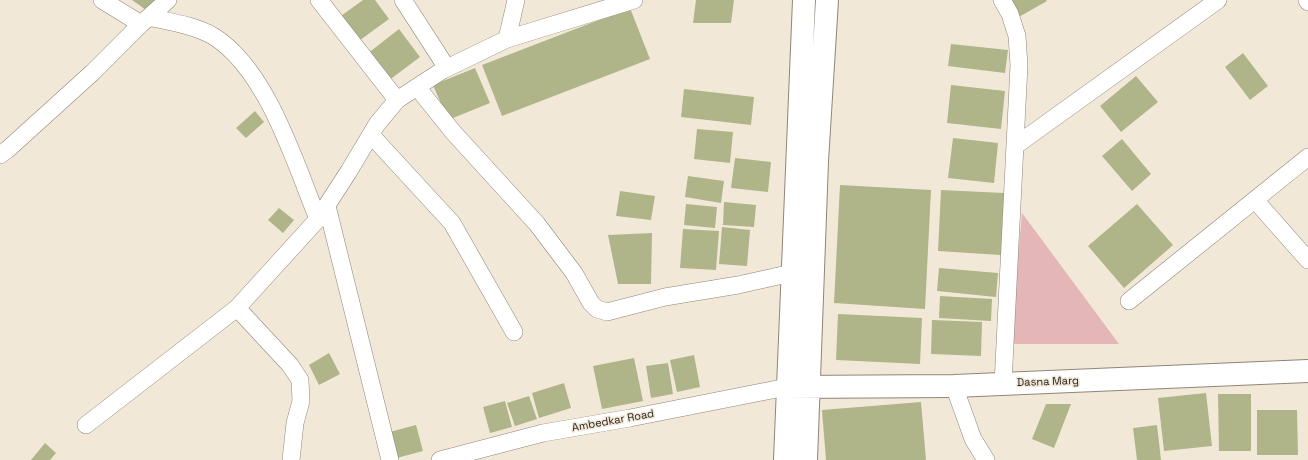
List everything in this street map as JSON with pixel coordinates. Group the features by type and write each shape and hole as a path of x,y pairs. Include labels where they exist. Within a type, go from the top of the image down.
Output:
{"street":[{"path":"102,0 145,21 196,29 213,36 225,44 244,64 256,80 281,126 322,213 390,460"},
{"path":"0,155 94,72 168,0"},
{"path":"319,0 397,100"},
{"path":"403,0 447,68"},
{"path":"507,38 516,0"},
{"path":"86,425 237,308 322,213 371,135 397,100 447,68 507,38 634,0"},
{"path":"804,0 792,273 798,387 806,460"},
{"path":"785,460 798,387 816,169 827,0"},
{"path":"1002,0 1010,14 1017,36 1019,65 1003,384"},
{"path":"1015,146 1218,0"},
{"path":"417,87 453,132 537,224 574,274 597,309 607,312 665,297 738,285 792,273"},
{"path":"371,135 452,224 514,332"},
{"path":"1129,301 1308,157"},
{"path":"1255,200 1308,260"},
{"path":"237,308 290,365 300,380 301,400 295,423 291,460"},
{"name":"Dasna Marg","path":"798,387 954,386 1308,371"},
{"path":"954,386 973,439 986,460"},
{"name":"Ambedkar Road","path":"440,460 543,433 798,387"}],"shaded area":[{"path":"1022,213 1119,344 1010,344"}],"building":[{"path":"132,0 158,0 149,12"},
{"path":"363,0 375,0 389,19 356,43 338,18"},
{"path":"696,0 734,0 731,23 693,23"},
{"path":"1007,0 1046,0 1047,1 1017,18"},
{"path":"630,8 650,59 502,116 482,65"},
{"path":"399,29 420,57 388,81 367,54"},
{"path":"951,44 1008,50 1005,73 948,66"},
{"path":"1243,53 1268,86 1250,100 1225,67"},
{"path":"475,68 490,103 448,120 433,85"},
{"path":"1136,76 1158,102 1121,132 1100,106"},
{"path":"951,85 1005,91 1001,129 947,123"},
{"path":"684,89 754,97 751,125 681,117"},
{"path":"255,111 264,122 246,138 236,128"},
{"path":"697,129 733,132 730,163 694,159"},
{"path":"953,138 998,143 994,183 948,178"},
{"path":"1122,139 1151,174 1132,191 1102,156"},
{"path":"735,158 771,162 768,192 731,188"},
{"path":"688,176 724,181 721,203 685,197"},
{"path":"840,185 931,190 925,309 834,303"},
{"path":"941,190 1004,193 1001,255 938,251"},
{"path":"620,191 655,196 651,220 616,216"},
{"path":"724,202 756,205 754,227 723,225"},
{"path":"686,204 717,207 715,228 684,225"},
{"path":"1137,204 1173,245 1124,288 1088,246"},
{"path":"279,208 294,220 283,233 268,220"},
{"path":"722,227 750,230 747,266 719,264"},
{"path":"683,229 719,231 716,270 680,268"},
{"path":"652,233 651,284 618,284 608,235"},
{"path":"939,268 998,273 996,297 937,291"},
{"path":"940,296 992,299 991,321 939,318"},
{"path":"838,314 922,318 920,364 836,360"},
{"path":"932,320 982,322 981,356 931,354"},
{"path":"329,353 340,374 319,385 309,365"},
{"path":"694,355 700,387 677,392 670,360"},
{"path":"634,358 643,401 602,409 593,366"},
{"path":"668,363 673,394 651,398 646,366"},
{"path":"564,383 571,408 539,418 532,393"},
{"path":"1206,393 1212,446 1164,451 1158,398"},
{"path":"1218,394 1251,394 1251,451 1219,451"},
{"path":"529,396 537,419 515,426 507,403"},
{"path":"505,401 512,427 490,433 483,407"},
{"path":"921,402 926,460 826,460 822,410"},
{"path":"1046,404 1071,404 1054,448 1032,439"},
{"path":"1257,410 1297,410 1298,455 1257,455"},
{"path":"416,425 423,451 393,459 386,433"},
{"path":"1157,425 1161,460 1137,460 1133,428"},
{"path":"45,443 56,453 50,460 31,460"}]}
